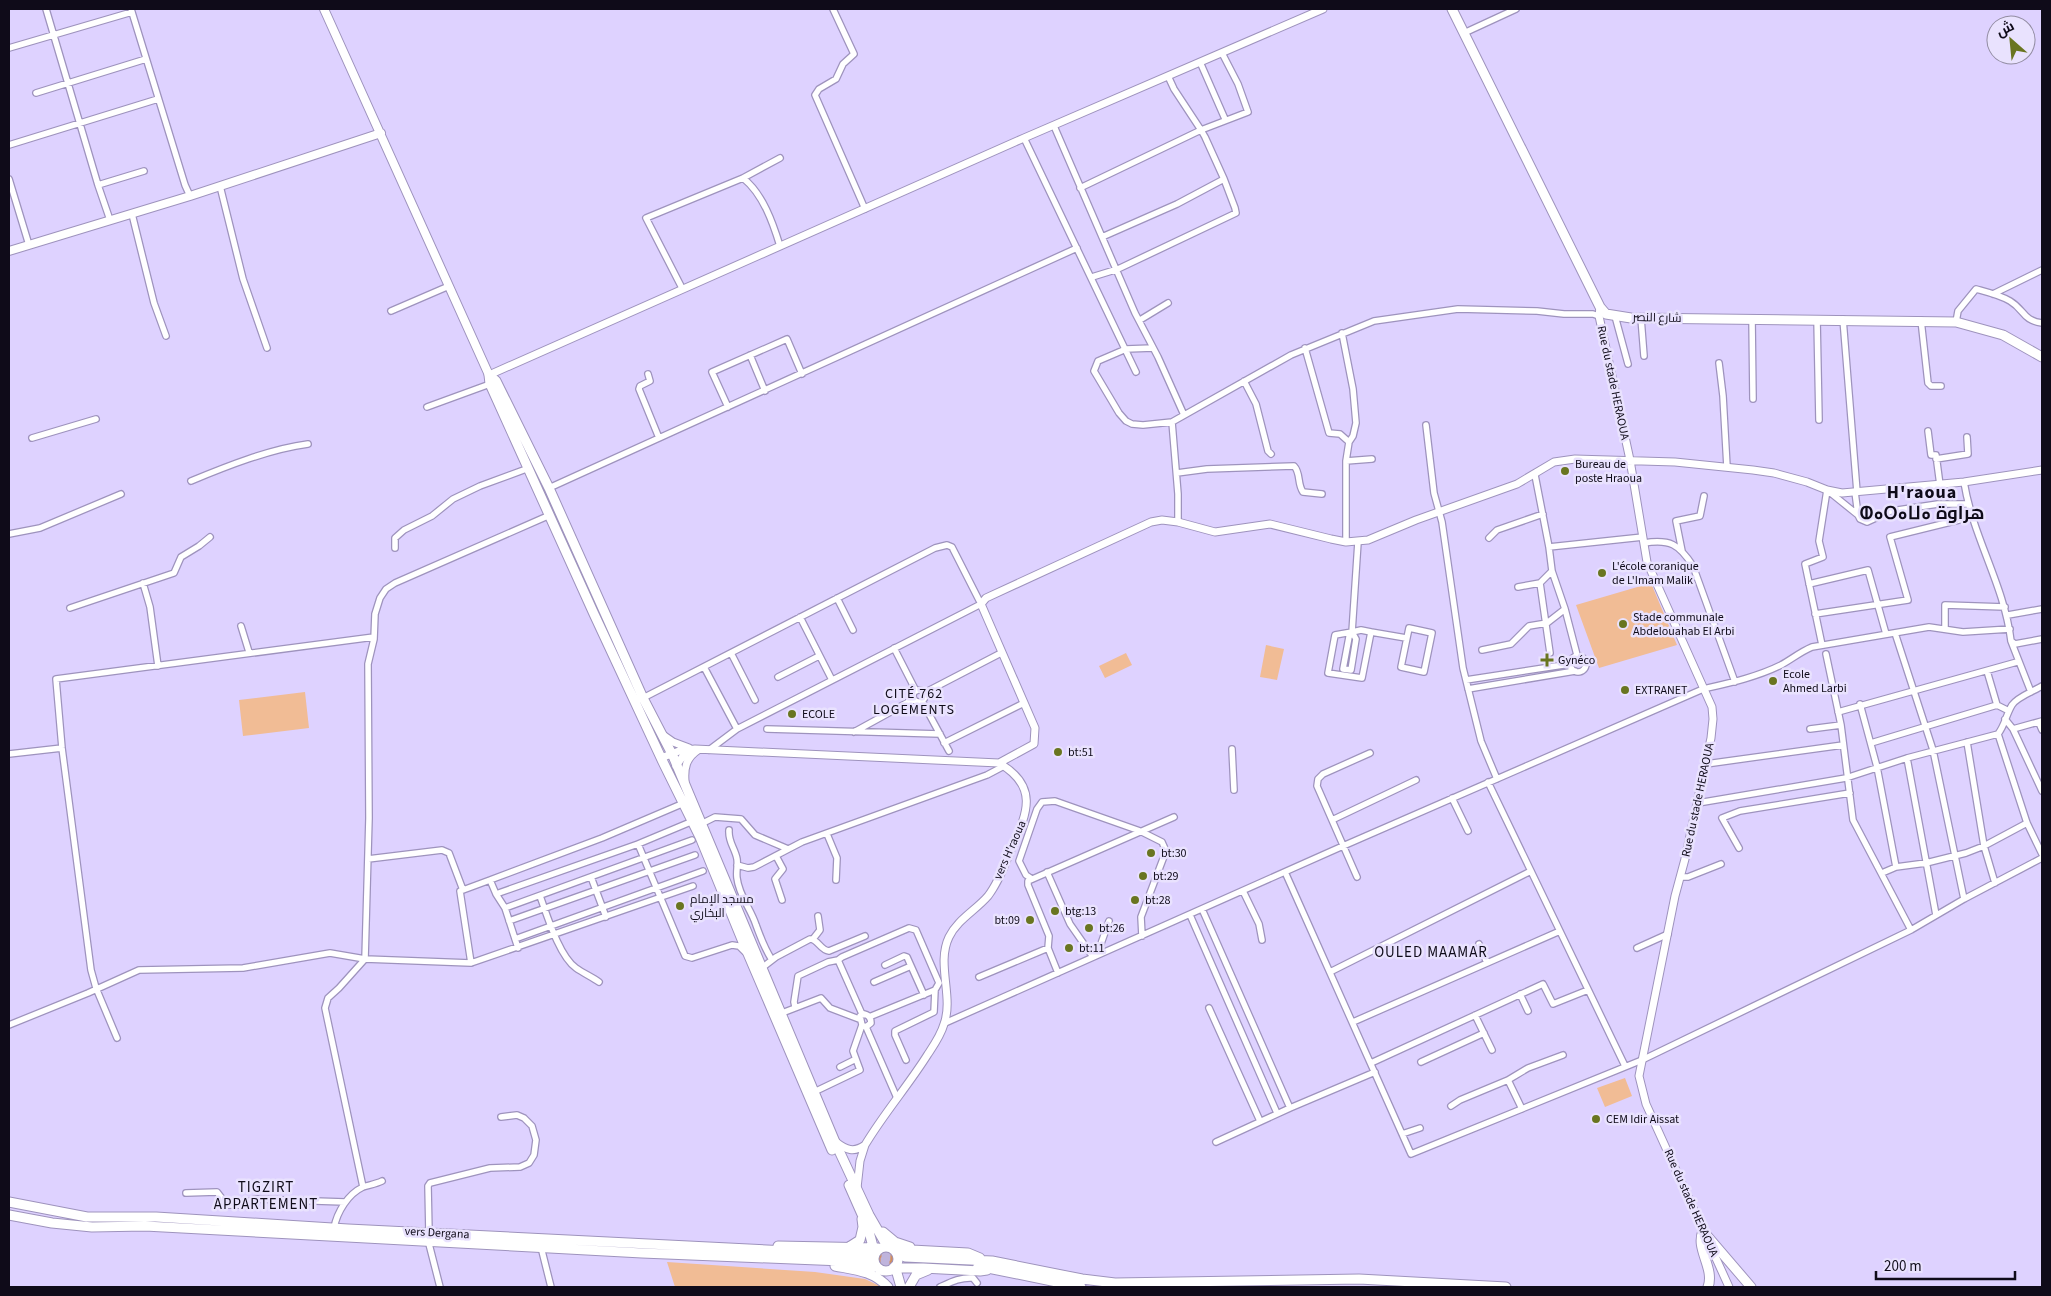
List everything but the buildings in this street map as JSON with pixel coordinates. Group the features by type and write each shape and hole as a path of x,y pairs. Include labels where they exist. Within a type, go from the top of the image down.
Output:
{"main road":[{"path":"324,9 594,614 661,758 684,802 697,822 763,967 835,1142 884,1241 898,1258 895,1268 902,1287"},
{"path":"1452,9 1600,312"},
{"path":"9,251 190,196 380,133"},
{"name":"شارع النصر","path":"1600,312 1615,316 1641,318 1843,319 1956,322 2003,335 2042,357"},
{"path":"490,379 496,381 549,488 643,698 672,753 748,955 813,1107 868,1228 874,1261 894,1287"},
{"name":"vers Dergana","path":"9,1202 87,1217 156,1216 334,1228 429,1237 873,1254"},
{"path":"846,1248 856,1244 862,1236 863,1227 860,1212"},
{"path":"9,1215 52,1223 92,1227 145,1226 429,1237 541,1247 773,1258 873,1254 892,1249 923,1250 968,1253 978,1256 982,1260"},
{"path":"876,1225 895,1242 923,1250"},
{"path":"1702,1231 1701,1243 1710,1276 1708,1287"},
{"path":"1702,1231 1751,1287"},
{"path":"756,1250 776,1246 846,1248 873,1254"},
{"path":"773,1258 782,1263 878,1268 886,1271 895,1268 931,1269 961,1274 992,1267"},
{"path":"1081,1287 992,1267 905,1260 982,1260 1115,1283 1358,1279 1506,1287"},
{"path":"835,1266 868,1272 880,1279 888,1287"},
{"path":"909,1287 916,1275 931,1269"}],"street":[{"path":"46,9 110,220"},
{"path":"834,9 854,54 844,64 836,79 819,89 815,94 865,209"},
{"path":"427,407 682,288 1323,9"},
{"path":"1464,33 1516,9"},
{"path":"9,48 132,10 158,100 190,196"},
{"path":"1080,188 1225,119 1248,112 1238,84 1222,53"},
{"path":"36,93 146,59"},
{"path":"1200,62 1225,119"},
{"path":"1092,277 1118,269 1236,213 1206,136 1174,89 1168,76"},
{"path":"9,145 158,100"},
{"path":"1054,126 1080,188 1118,269 1135,313 1184,415"},
{"path":"1024,138 1136,372"},
{"path":"682,288 646,218 743,178 780,158"},
{"path":"98,185 144,171"},
{"path":"743,178 749,183 764,205 780,246"},
{"path":"9,179 29,245"},
{"path":"1102,237 1177,204 1224,179"},
{"path":"220,186 243,279 267,348"},
{"path":"132,214 154,303 166,336"},
{"path":"549,488 1077,248"},
{"path":"1993,294 2042,270"},
{"path":"391,311 448,286"},
{"path":"1956,322 1958,311 1976,289 2012,302 2031,321 2042,323"},
{"path":"1140,320 1168,304"},
{"path":"1153,348 1126,349 1098,361 1094,371 1119,413 1126,421 1132,424 1172,422 1305,348 1374,321 1458,309 1537,310 1564,314 1592,314 1600,312"},
{"name":"Rue du stade HERAOUA","path":"1600,312 1630,460 1647,562 1712,706 1713,719 1706,764 1668,934 1640,1076 1646,1104 1729,1287"},
{"path":"1615,316 1628,364"},
{"path":"1641,318 1644,356"},
{"path":"1752,318 1754,399"},
{"path":"1817,319 1819,420"},
{"path":"1843,319 1858,515"},
{"path":"1921,320 1928,383 1931,386 1941,386"},
{"path":"1342,333 1353,389 1356,423 1353,436 1349,442 1346,461 1346,542"},
{"path":"728,407 712,372 750,355 787,339 802,374"},
{"path":"1305,348 1329,433 1340,434 1349,442"},
{"path":"750,355 765,390"},
{"path":"1719,363 1727,467"},
{"path":"648,374 650,381 640,386 639,389 659,438"},
{"path":"1244,381 1256,404 1268,451 1271,454"},
{"path":"32,438 96,419"},
{"path":"1172,422 1177,473 1178,522"},
{"path":"1426,425 1434,493 1442,522 1451,596 1466,680 1481,741 1497,779"},
{"path":"1928,431 1931,456 1936,455 1940,485"},
{"path":"1936,459 1968,454 1967,437"},
{"path":"191,480 268,454 308,444"},
{"path":"709,750 736,729 980,604 986,598 1151,522 1162,520 1178,522 1215,532 1270,524 1346,542 1358,542 1381,536 1402,526 1517,484 1535,475 1550,464 1559,461 1595,458 1727,467 1774,473 1807,482 1827,490 1858,515 1860,519 1867,522 1891,511 1938,504 1967,504"},
{"path":"1346,461 1372,459"},
{"path":"1177,473 1207,469 1294,466 1298,470 1299,486 1303,492 1322,494"},
{"path":"395,548 395,538 404,530 432,516 452,499 480,486 529,468"},
{"path":"1827,490 1856,492 1940,485 2042,470"},
{"path":"1535,475 1552,571 1565,609 1577,655"},
{"path":"1964,482 1967,504 2008,615 2011,641 2031,692"},
{"path":"1822,645 1805,564 1823,556 1820,541 1827,490"},
{"path":"9,534 40,528 121,494"},
{"path":"1682,551 1676,521 1700,516 1704,496"},
{"path":"1489,538 1497,530 1543,514"},
{"path":"363,1187 325,1008 328,998 365,959 368,858 368,664 374,637 375,614 380,598 386,589 550,515"},
{"path":"1815,614 1908,600 1890,537 1972,517"},
{"path":"70,608 174,573 181,557 210,537"},
{"path":"1549,548 1643,540 1659,540 1675,544 1693,566 1734,682"},
{"path":"1352,632 1356,639 1351,670 1344,669 1349,637 1352,632 1358,542"},
{"path":"643,698 935,548 947,545 956,552 1035,728 1034,744 987,776 802,842 754,867 748,868 737,865"},
{"path":"1809,584 1868,570 1886,634"},
{"path":"1518,587 1540,583 1552,571"},
{"path":"143,583 150,607 158,666"},
{"path":"1540,583 1550,653"},
{"path":"837,598 853,630"},
{"path":"1945,629 1945,605 2005,607"},
{"path":"1482,650 1511,644 1528,626 1546,623 1565,609"},
{"path":"2008,615 2042,609"},
{"path":"800,617 832,680"},
{"path":"241,626 248,652"},
{"path":"857,1189 864,1145 922,1064 945,1023 1488,782 1703,689 1734,682 1782,665 1796,654 1822,645 1929,627 1963,632 2010,629"},
{"path":"1410,628 1432,633 1424,672 1401,667 1406,638 1410,628"},
{"path":"1371,632 1362,678 1328,673 1335,635 1361,630 1406,638"},
{"path":"1895,633 1933,750 1964,899"},
{"path":"117,1038 96,988 92,970 62,748 56,679 248,652 374,637"},
{"path":"2011,641 2015,644 2042,639"},
{"path":"894,648 916,691"},
{"path":"731,653 754,700"},
{"path":"924,693 1001,653"},
{"path":"1826,654 1841,725 1846,778 1853,820 1911,930"},
{"path":"1468,689 1584,670 1587,664 1584,657 1577,655 1571,659 1570,664"},
{"path":"778,677 819,656"},
{"path":"1838,712 2017,662"},
{"path":"1466,680 1570,664"},
{"path":"1570,664 1575,671"},
{"path":"704,667 736,729"},
{"path":"1987,671 1997,705"},
{"path":"1698,803 1846,778 1933,750 1998,734 2004,727 2005,720 2013,703 2042,686"},
{"path":"916,691 919,690 924,693"},
{"path":"914,699 913,696 916,691"},
{"path":"922,702 925,696 924,693"},
{"path":"914,699 922,702 949,751"},
{"path":"854,732 914,699"},
{"path":"944,743 1024,703"},
{"path":"1860,705 1877,767 1896,867"},
{"path":"1871,743 1997,705 2009,711"},
{"path":"2005,720 2013,729 2042,791"},
{"path":"2013,729 2040,722 2042,730"},
{"path":"1810,729 1841,725"},
{"path":"767,729 940,734"},
{"path":"661,733 680,745 699,750"},
{"path":"1998,734 2027,823 2042,854"},
{"path":"1967,742 1984,846 1995,883"},
{"path":"1706,764 1843,745"},
{"path":"9,754 62,748"},
{"path":"1232,749 1234,790"},
{"path":"661,758 683,750 709,750 1001,765"},
{"path":"668,771 684,756 699,750"},
{"path":"686,789 686,764 692,754 699,750"},
{"path":"1357,877 1317,786 1318,779 1323,774 1370,753"},
{"path":"1907,758 1936,914"},
{"name":"vers H'raoua","path":"945,1023 944,956 948,939 960,923 987,897 993,888 1006,863 1027,809 1027,797 1022,785 1001,765"},
{"path":"1332,820 1416,780"},
{"path":"1488,782 1625,1066"},
{"path":"1739,848 1722,818 1740,811 1850,793"},
{"path":"1452,798 1468,831"},
{"path":"1032,879 1026,875 1019,860 1037,810 1042,802 1054,801 1140,831 1162,842 1166,851 1141,917 1142,936"},
{"path":"471,963 460,891 602,838 684,802"},
{"path":"496,894 715,817 741,819 755,835 788,849"},
{"path":"1058,973 1048,948 1049,936 1028,881 1174,817"},
{"path":"1882,873 1896,867 1956,856 1984,846 2027,823"},
{"path":"729,830 728,839 737,858 736,878 744,903 756,924 762,945 772,960"},
{"path":"827,834 837,858 836,880"},
{"path":"505,908 692,840"},
{"path":"638,844 685,956 692,958 732,945 739,946 748,955"},
{"path":"368,858 442,850 449,854 463,890"},
{"path":"509,921 695,855"},
{"path":"776,856 783,869 775,879 782,900"},
{"path":"1285,872 1411,1154 1642,1060 1911,930 1936,914 2042,858"},
{"path":"1681,877 1688,877 1721,864"},
{"path":"515,938 703,871"},
{"path":"1330,972 1531,871"},
{"path":"1048,872 1070,924 1095,956"},
{"path":"591,877 606,917"},
{"path":"490,880 505,908 518,948"},
{"path":"9,1024 88,993 139,970 243,968 330,953 365,959 471,963 694,886"},
{"path":"1243,891 1259,924 1262,940"},
{"path":"540,896 550,926 575,968 599,982"},
{"path":"1202,909 1290,1108"},
{"path":"1190,915 1278,1113"},
{"path":"763,967 777,956 813,939 820,930 818,916"},
{"path":"1095,956 1109,921"},
{"path":"795,1007 798,976 909,928 916,930 939,984 935,990 934,1012 895,1030 895,1035 906,1060"},
{"path":"1353,1022 1560,931"},
{"path":"1637,948 1668,934"},
{"path":"813,939 823,950 829,951 865,936"},
{"path":"1479,944 1487,963"},
{"path":"979,976 1048,948"},
{"path":"885,965 904,956 907,957 924,995"},
{"path":"838,960 862,1021 897,1098"},
{"path":"874,982 911,966"},
{"path":"1371,1063 1544,984 1554,1004 1588,990"},
{"path":"814,1092 858,1072 860,1067 853,1051 862,1021 867,1014 869,1017 935,990"},
{"path":"1520,994 1528,1011"},
{"path":"782,1013 821,998 830,1008 862,1021 870,1023 869,1017"},
{"path":"1209,1008 1260,1121"},
{"path":"1475,1015 1492,1050"},
{"path":"1420,1062 1484,1033"},
{"path":"1451,1106 1460,1100 1508,1080 1528,1068 1562,1055"},
{"path":"840,1067 856,1059"},
{"path":"1216,1142 1278,1113 1375,1072"},
{"path":"1508,1080 1522,1109"},
{"path":"440,1287 429,1237 428,1186 430,1183 490,1168 520,1168 529,1163 534,1155 536,1140 532,1126 517,1114 501,1117"},
{"path":"1402,1134 1420,1128"},
{"path":"835,1142 848,1150 857,1149 864,1145"},
{"path":"334,1228 345,1202 363,1187 382,1181"},
{"path":"186,1193 217,1192 227,1205 242,1205 254,1199 345,1202"},
{"path":"541,1247 551,1287"},
{"path":"940,1287 961,1274 973,1278 978,1283"}],"shaded area":[{"name":"Stade communale Abdelouahab El Arbi","path":"1651,583 1677,645 1599,668 1576,605"},
{"path":"1266,645 1284,649 1277,680 1260,677"},
{"path":"1126,653 1132,665 1105,678 1099,666"},
{"path":"305,692 309,728 243,736 239,700"},
{"path":"1625,1078 1632,1096 1605,1107 1597,1088"},
{"path":"886,1250 892,1253 895,1259 892,1265 886,1268 880,1265 877,1259 880,1253"},
{"path":"667,1262 815,1272 865,1279 882,1287 675,1287"}],"tunnel":[{"path":"868,1255 905,1257"},
{"path":"867,1262 904,1263"}],"place":[{"name":"Bureau de poste Hraoua","path":"1565,471"},
{"name":"L'école coranique de L'Imam Malik","path":"1602,573"},
{"name":"Stade communale Abdelouahab El Arbi","path":"1623,624"},
{"name":"Gynéco","path":"1547,660"},
{"name":"Ecole Ahmed Larbi","path":"1773,681"},
{"name":"EXTRANET","path":"1625,690"},
{"name":"ECOLE","path":"792,714"},
{"name":"bt:51","path":"1058,752"},
{"name":"bt:30","path":"1151,853"},
{"name":"bt:29","path":"1143,876"},
{"name":"bt:28","path":"1135,900"},
{"name":"مسجد الإمام البخاري","path":"680,906"},
{"name":"btg:13","path":"1055,911"},
{"name":"bt:09","path":"1030,920"},
{"name":"bt:26","path":"1089,928"},
{"name":"bt:11","path":"1069,948"},
{"name":"CEM Idir Aissat","path":"1596,1119"}],"district":[{"name":"H'raoua ⵀⴰⵔⴰⵡⴰ هراوة","path":"1922,502"},
{"name":"CITÉ 762 LOGEMENTS","path":"914,702"},
{"name":"OULED MAAMAR","path":"1431,952"},
{"name":"TIGZIRT APPARTEMENT","path":"266,1196"}]}
